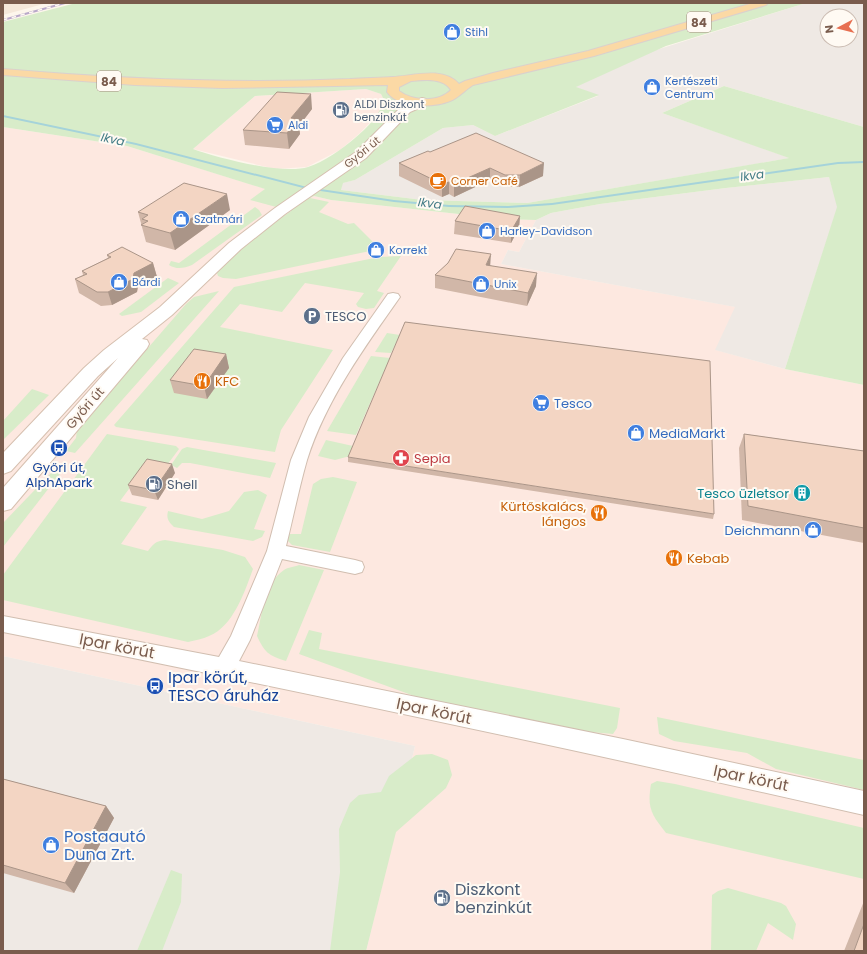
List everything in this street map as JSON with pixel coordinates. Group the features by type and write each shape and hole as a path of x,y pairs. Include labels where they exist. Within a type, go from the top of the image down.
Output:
{"main road":[{"name":"84","path":"340,84 371,86 394,93 402,98 422,102 444,99 469,83 497,75 590,54 764,3"},
{"name":"84","path":"3,72 111,81 214,86 340,84 422,78 453,79 497,75"},
{"name":"84","path":"438,78 449,82 456,87 457,90"},
{"path":"393,124 397,101 393,86 403,80"},
{"name":"Győri út","path":"3,466 91,372 166,311 235,246 301,196 361,155 406,109 422,102"},
{"name":"Győri út","path":"3,503 148,336 166,311"}],"street":[{"path":"224,667 240,640 276,551 299,460 317,417 350,358 393,297"},
{"path":"276,551 355,567"},
{"name":"Ipar körút","path":"3,624 224,667 630,752 864,803"}],"shaded area":[{"path":"3,3 47,3 3,15"},
{"path":"806,3 864,3 864,127 724,86 662,113 790,158 527,203 423,200 341,190 342,183 355,180 443,128 473,125 495,136 598,96 575,87 653,51"},
{"path":"366,89 381,94 384,100 382,110 360,133 340,150 307,167 275,169 193,149 255,96"},
{"path":"3,127 127,146 266,189 251,200 309,198 314,196 331,200 504,219 536,220 519,252 508,250 501,264 736,307 716,350 785,369 864,385 864,951 366,951 415,746 3,656"},
{"path":"829,177 838,206 785,369 715,350 735,307 501,264 508,250 519,252 536,220 551,213 600,204"},
{"path":"3,656 415,746 366,951 3,951"}],"green space":[{"path":"76,3 806,3 666,46 576,87 599,95 495,136 473,125 443,128 355,180 343,183 341,190 423,200 527,203 789,158 662,113 724,86 864,127 864,385 785,369 837,207 829,177 600,204 551,213 536,220 504,219 331,200 314,196 310,198 329,202 319,212 348,224 354,223 374,243 367,246 370,251 236,279 223,278 218,276 217,273 234,256 271,225 291,211 250,200 265,189 127,146 3,127 3,22","holes":["366,89 381,94 384,100 382,106 364,130 333,155 308,167 297,169 267,167 234,161 193,149 255,96"]},
{"path":"255,207 262,215 192,265 175,268 169,265 171,261 179,263"},
{"path":"401,256 377,291 384,293 374,308 366,309 358,307 356,304 364,293 305,283 282,312 240,304 220,327 333,350 281,430 275,452 116,427 114,425 234,287 379,257"},
{"path":"168,278 179,283 141,312 122,316 119,314"},
{"path":"219,291 75,453 66,451 76,438 77,430 186,304 194,297"},
{"path":"387,333 400,335 391,353 375,352"},
{"path":"371,356 390,358 356,435 327,431"},
{"path":"32,389 49,395 3,440 3,421"},
{"path":"107,434 176,446 179,449 167,465 149,462 120,501 147,507 121,544 148,551 155,543 165,540 223,550 245,557 253,569 242,597 231,617 225,625 209,636 188,642 3,600 3,575"},
{"path":"326,440 353,446 350,456 335,460 318,456"},
{"path":"187,447 276,463 270,478 190,463 182,463 177,468 171,465 182,449"},
{"path":"54,470 63,470 3,547 3,523"},
{"path":"333,477 357,482 330,552 292,545 287,540 289,534 301,534 313,484 321,479"},
{"path":"258,490 267,495 254,529 265,531 262,537 253,541 174,527 169,522 167,514 168,511 202,519 229,511 244,492"},
{"path":"299,565 324,570 286,661 268,653 262,646 257,636 262,609 272,583 277,576 287,568"},
{"path":"309,630 322,633 319,649 620,708 617,728 613,734 580,731 417,697 299,654"},
{"path":"657,717 864,760 864,790 776,769 747,753 674,741 659,734"},
{"path":"432,754 448,760 452,775 446,788 396,832 366,951 330,951 340,872 339,829 350,803 359,795 381,792 389,776 416,755"},
{"path":"657,781 864,828 864,879 666,833 657,821 650,805 651,784"},
{"path":"171,870 182,874 181,902 162,951 137,951"},
{"path":"728,888 781,903 786,906 796,924 793,940 768,923 756,951 711,951 712,895 718,891"}],"building":[{"path":"277,92 311,94 291,118 298,119 287,133 243,130"},
{"path":"476,133 544,163 520,175 505,175 490,168 454,184 449,182 442,184 399,163 428,151 430,152"},
{"path":"184,183 227,194 170,233 141,225 148,221 142,219 148,215 138,212"},
{"path":"465,206 520,216 511,231 455,221"},
{"path":"122,247 153,263 134,273 133,279 108,292 97,292 75,279 87,274 82,271 111,257 107,255"},
{"path":"456,249 491,254 486,265 537,273 528,293 435,275 448,263"},
{"name":"Tesco","path":"405,322 710,361 714,514 348,457"},
{"path":"194,349 226,354 204,386 170,380"},
{"name":"Tesco üzletsor","path":"744,434 864,451 864,528 748,506"},
{"path":"147,459 172,464 154,490 128,485"},
{"name":"Postaautó Duna Zrt.","path":"3,779 106,806 65,883 3,865"},
{"path":"864,924 864,951 854,951"}],"waterway":[{"name":"Ikva","path":"3,116 136,144 307,188 394,201 449,206 508,207 552,204 838,163 864,162"}],"railway":[{"path":"3,20 65,3"}],"place":[{"name":"Stihl","path":"452,32"},
{"name":"Kertészeti Centrum","path":"652,87"},
{"name":"ALDI Diszkont benzinkút","path":"341,110"},
{"name":"Aldi","path":"275,125"},
{"name":"Corner Café","path":"438,181"},
{"name":"Szatmári","path":"181,219"},
{"name":"Harley-Davidson","path":"487,231"},
{"name":"Korrekt","path":"376,250"},
{"name":"Bárdi","path":"119,282"},
{"name":"Unix","path":"481,284"},
{"name":"TESCO","path":"312,316"},
{"name":"KFC","path":"202,381"},
{"name":"Tesco","path":"541,403"},
{"name":"MediaMarkt","path":"636,433"},
{"name":"Győri út, AlphApark","path":"59,448"},
{"name":"Sepia","path":"401,458"},
{"name":"Shell","path":"154,484"},
{"name":"Tesco üzletsor","path":"802,493"},
{"name":"Kürtőskalács, lángos","path":"599,513"},
{"name":"Deichmann","path":"813,530"},
{"name":"Kebab","path":"674,558"},
{"name":"Ipar körút, TESCO áruház","path":"155,686"},
{"name":"Postaautó Duna Zrt.","path":"51,845"},
{"name":"Diszkont benzinkút","path":"442,898"}]}
